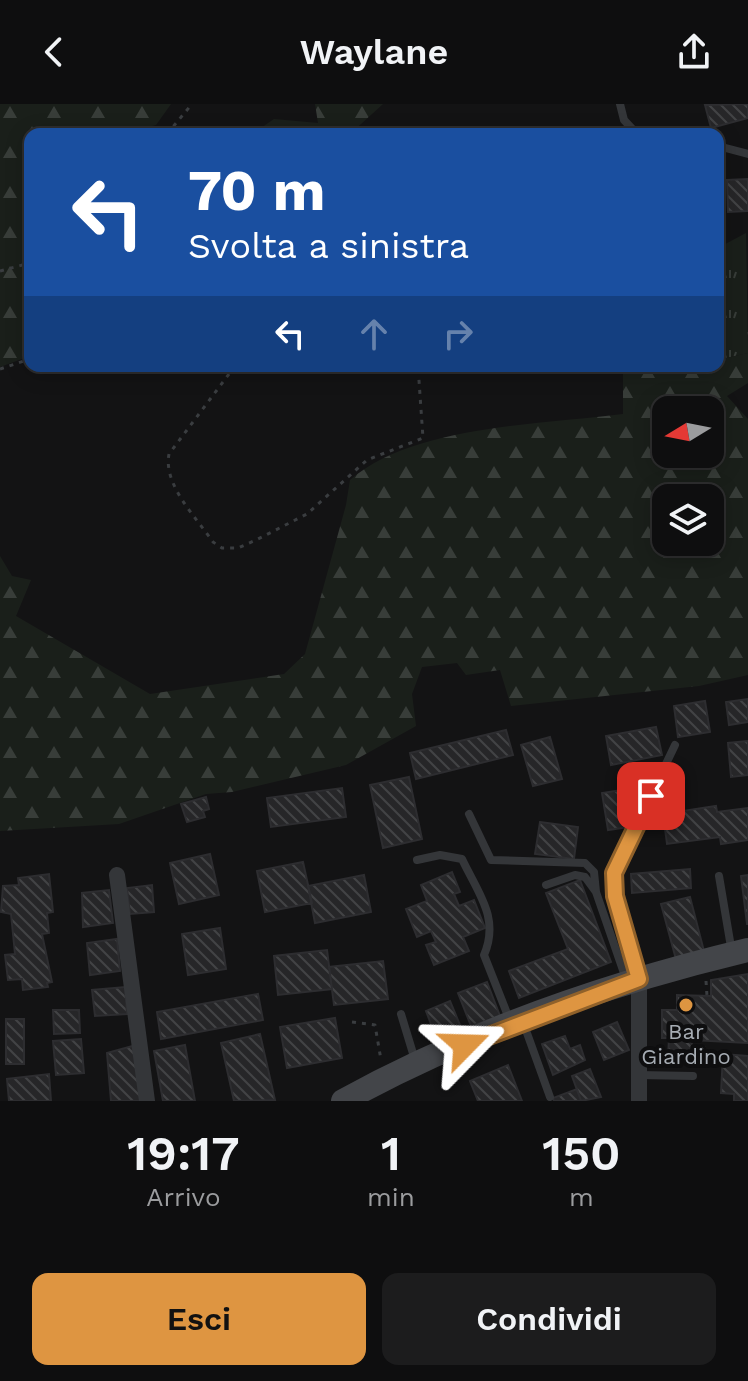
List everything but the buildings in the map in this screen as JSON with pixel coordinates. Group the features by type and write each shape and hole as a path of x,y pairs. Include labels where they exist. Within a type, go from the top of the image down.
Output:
{"street":[{"path":"117,875 147,1101"},
{"path":"343,1101 417,1064 518,1023 633,981 740,952"},
{"path":"633,981 639,1101"}],"lane":[{"path":"620,104 624,120 631,128"},
{"path":"724,148 748,154"},
{"path":"633,981 615,896 614,873 675,745"},
{"path":"469,814 491,860 585,863 594,872 596,892"},
{"path":"417,860 440,855 462,859 492,922 491,938 484,955 550,1097"},
{"path":"546,885 575,875 585,877 596,892 633,981"},
{"path":"719,876 740,952"},
{"path":"401,1014 417,1064"},
{"path":"639,1075 693,1076"}],"path":[{"path":"172,128 192,104"},
{"path":"0,271 24,265"},
{"path":"0,369 24,361"},
{"path":"230,372 169,454 167,465 179,493 213,542 222,548 238,548 307,514 367,460 423,438 418,372"},
{"path":"352,1022 375,1025 386,1079"}],"green space":[{"path":"0,104 171,104 156,125 144,128 24,128 24,358 0,367"},
{"path":"315,104 383,104 357,128 261,128 274,119 318,123"},
{"path":"746,233 748,353 726,358 724,356 724,245"},
{"path":"748,353 748,383 727,396 748,419 748,675 699,686 511,706 500,670 466,675 457,663 422,667 412,694 416,726 346,765 232,792 206,794 119,824 0,831 0,556 12,576 31,580 16,616 150,694 284,674 305,654 350,480 377,462 408,448 479,430 623,414 623,372 724,372 724,356"}],"place":[{"name":"Bar Giardino","path":"686,1005"}],"route":[{"path":"465,1045 639,979 615,896 614,873 651,796"}]}
